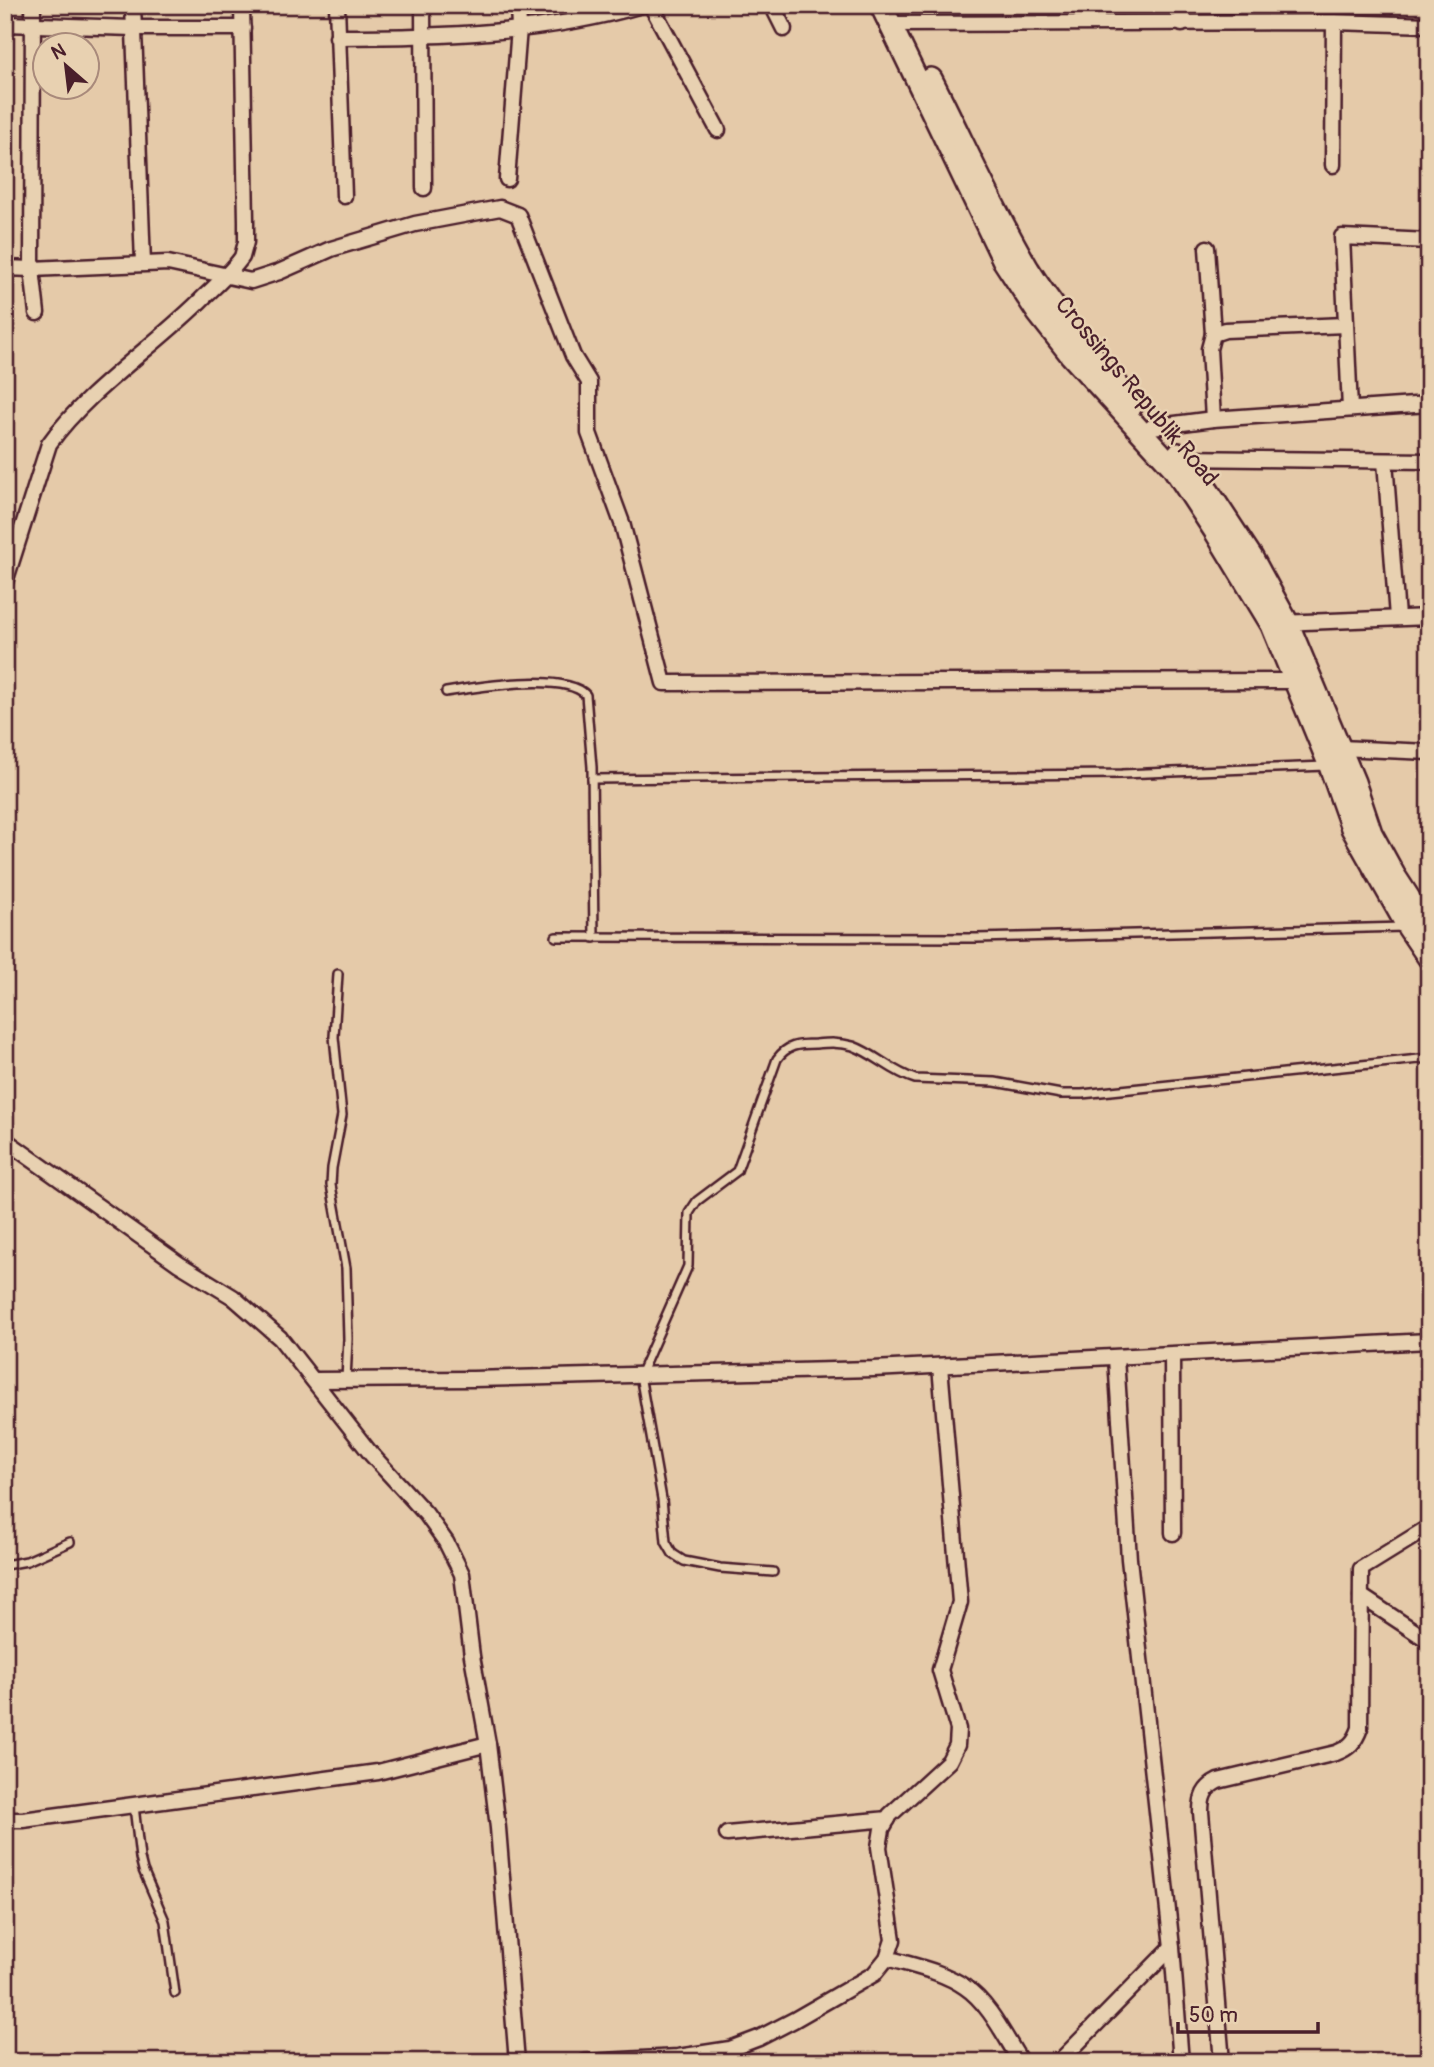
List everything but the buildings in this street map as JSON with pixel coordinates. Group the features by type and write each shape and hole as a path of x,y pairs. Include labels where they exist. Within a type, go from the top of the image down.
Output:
{"street":[{"path":"33,5 33,269 37,313"},
{"path":"133,5 143,263"},
{"path":"5,582 49,444 62,426 178,324 242,257 246,242 242,5"},
{"path":"337,5 344,196"},
{"path":"423,5 424,188"},
{"path":"507,179 519,29 518,5"},
{"path":"337,37 424,37 519,29 642,5"},
{"path":"652,5 718,130"},
{"path":"772,5 784,29"},
{"path":"1182,5 1182,24"},
{"path":"1429,25 1335,22 1182,24 892,15 1000,220 1030,271 1060,315 1208,491 1252,558 1335,757 1394,875 1429,958"},
{"name":"Crossings Republik Road","path":"892,15 1004,261 1038,313 1071,355 1173,467 1280,623 1295,681 1335,757"},
{"path":"1333,165 1335,22"},
{"path":"5,24 243,29"},
{"path":"5,268 143,263 182,265 251,281 331,249 415,224 500,208 518,215 573,356 589,382 589,433 622,523 664,683 1295,681"},
{"path":"1350,409 1342,237 1429,241"},
{"path":"1207,248 1213,334 1209,349 1213,419"},
{"path":"1213,334 1225,330 1345,325"},
{"path":"1152,427 1213,419 1429,404"},
{"path":"1181,458 1429,461"},
{"path":"1385,461 1396,617"},
{"path":"1280,623 1429,617"},
{"path":"1335,757 1429,752"},
{"path":"5,1140 179,1264 233,1297 280,1338 371,1454 426,1514 446,1542 461,1574 488,1744 498,1828 517,2062"},
{"path":"315,1380 640,1375 940,1366 1429,1341"},
{"path":"1172,1354 1173,1533"},
{"path":"1116,1357 1129,1559 1172,1947 1181,2062"},
{"path":"585,2062 678,2057 730,2049 759,2038 874,1974 887,1958 893,1940 879,1847 882,1829 888,1819 949,1761 957,1745 958,1729 940,1670 960,1602 940,1366"},
{"path":"1222,2062 1201,1802 1204,1792 1209,1785 1219,1781 1336,1753 1348,1748 1356,1739 1360,1728 1361,1569 1429,1527"},
{"path":"1361,1596 1429,1641"},
{"path":"5,1820 23,1820 378,1772 488,1744"},
{"path":"727,1834 888,1819"},
{"path":"1059,2062 1172,1947"},
{"path":"887,1958 944,1975 967,1988 984,2006 1021,2062"},
{"path":"1405,2062 1429,2059"}],"lane":[{"path":"446,692 488,685 536,682 575,686 582,690 588,702 592,779 594,938"},
{"path":"592,779 1122,774 1335,757"},
{"path":"556,937 976,938 1418,928"},
{"path":"338,974 334,1037 342,1115 331,1185 345,1268 348,1327 346,1380"},
{"path":"773,1573 720,1568 684,1561 673,1554 666,1542 662,1499 640,1375 688,1266 690,1213 697,1201 737,1171 777,1059 783,1051 794,1045 841,1043 853,1046 915,1079 995,1082 1061,1094 1239,1079 1429,1058"},
{"path":"5,1565 27,1561 70,1542"},
{"path":"134,1805 143,1870 165,1921 175,1993"}]}
